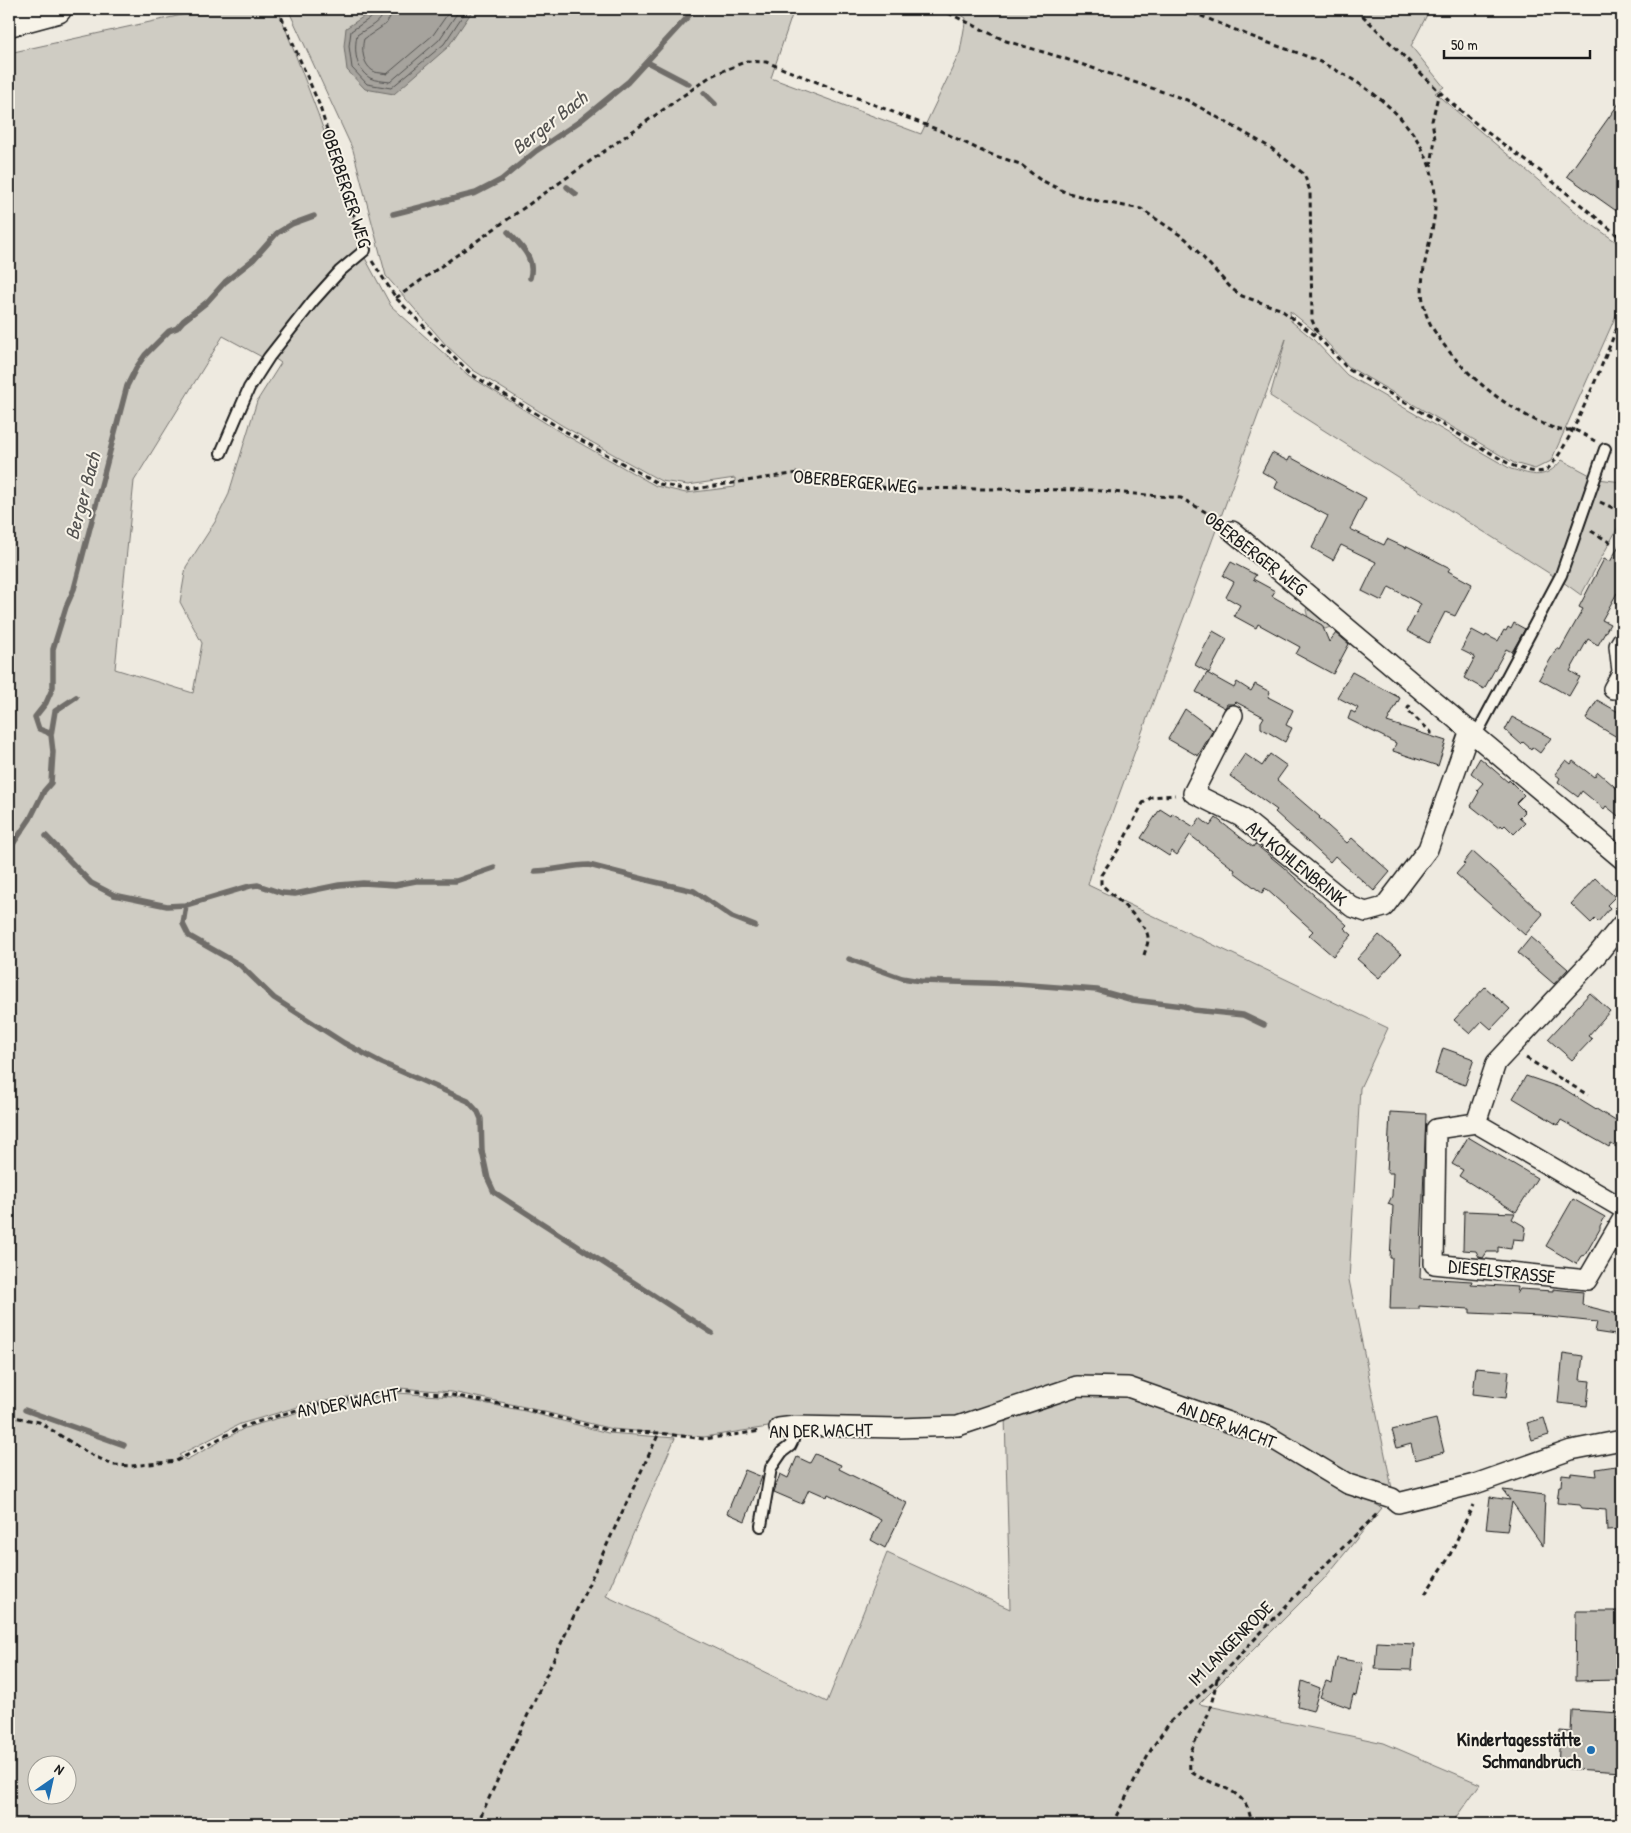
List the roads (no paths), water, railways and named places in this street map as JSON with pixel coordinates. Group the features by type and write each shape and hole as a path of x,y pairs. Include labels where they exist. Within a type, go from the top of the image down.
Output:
{"highway":[{"path":"9,22 57,9"}],"street":[{"name":"OBERBERGER WEG","path":"1232,530 1622,859"},
{"path":"1619,677 1619,646 1622,640"},
{"name":"AM KOHLENBRINK","path":"1233,715 1193,793 1241,817 1352,908 1366,912 1384,907 1428,849 1473,732"},
{"path":"1622,924 1596,956 1496,1063 1476,1123 1622,1208"},
{"name":"DIESELSTRASSE","path":"1476,1123 1436,1129 1434,1264 1587,1280 1622,1220"},
{"name":"AN DER WACHT","path":"787,1427 899,1428 958,1426 1077,1386 1128,1387 1268,1436 1348,1484 1392,1498 1398,1503 1484,1481 1571,1450 1622,1440"}],"lane":[{"path":"221,453 249,388 269,357 313,300 340,271 365,250"},
{"path":"1473,732 1561,576 1605,448"},
{"path":"761,1526 771,1468 793,1440 787,1427"}],"water":[{"path":"375,9 471,9 471,13 448,47 394,94 365,89 347,70 344,46 346,28"}],"waterway":[{"name":"Berger Bach","path":"393,214 476,193 501,180 536,151 580,121 628,82 695,9"},
{"path":"647,62 689,84"},
{"path":"704,93 715,104"},
{"path":"567,187 576,194"},
{"name":"Berger Bach","path":"13,844 30,819 44,791 51,783 53,752 51,735 39,729 35,717 46,703 53,687 53,649 66,607 74,589 127,386 145,355 169,331 177,328 207,302 225,282 254,259 277,233 292,224 314,216"},
{"path":"508,232 529,258 531,264 530,278"},
{"path":"51,735 55,711 76,697"},
{"path":"46,836 91,883 114,895 167,906 186,905 258,885 282,893 295,894 339,885 363,883 395,885 416,881 456,881 494,868"},
{"path":"535,871 589,865 694,891 732,917 755,926"},
{"path":"186,905 183,924 189,936 240,965 274,998 344,1043 382,1063 468,1101 478,1112 481,1119 482,1151 488,1179 494,1192 712,1333"},
{"path":"849,959 902,978 920,981 1017,984 1097,990 1133,1000 1183,1006 1193,1010 1243,1015 1264,1025"},
{"path":"25,1410 124,1445"}],"place":[{"name":"Kindertagesstätte Schmandbruch","path":"1591,1750"}]}
